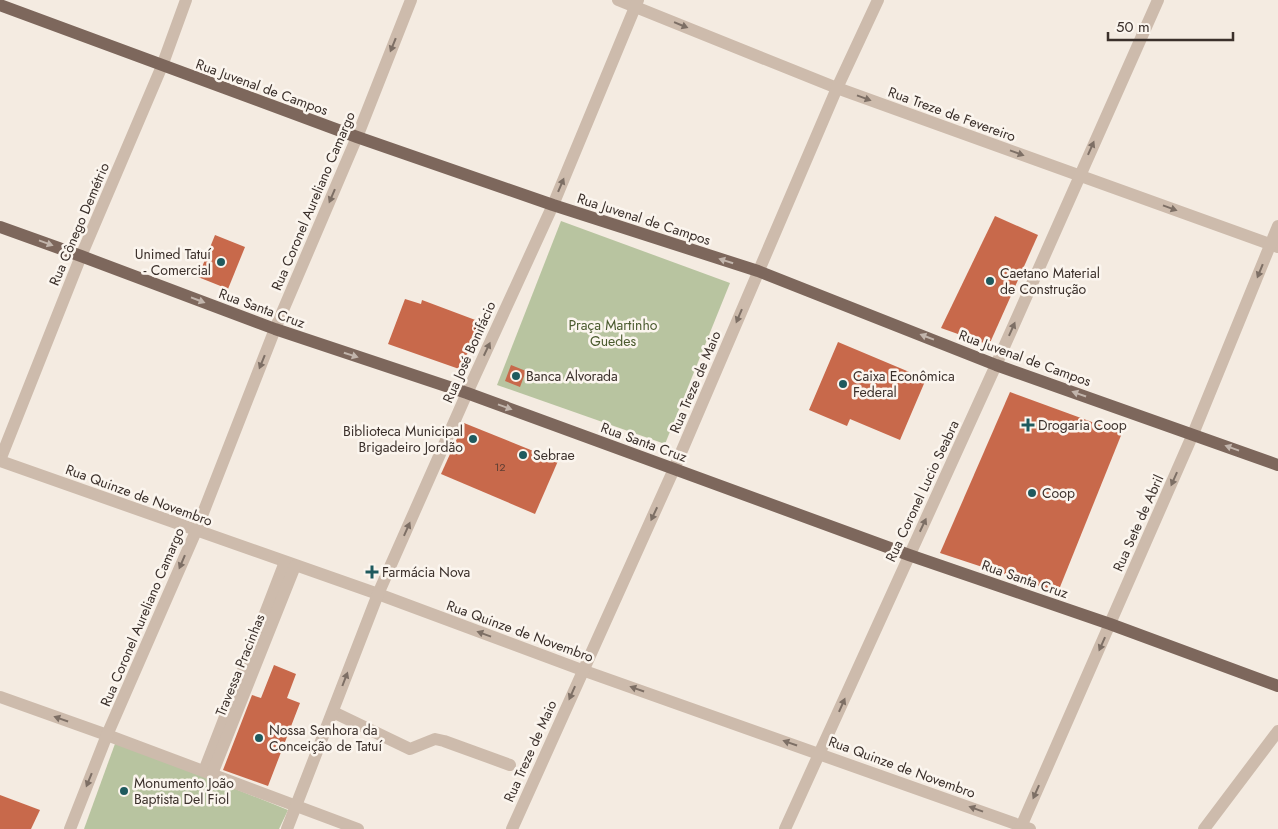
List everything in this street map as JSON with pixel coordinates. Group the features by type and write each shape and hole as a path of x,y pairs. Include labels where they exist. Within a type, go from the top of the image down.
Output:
{"main road":[{"name":"Rua Juvenal de Campos","path":"0,5 356,137 553,205 758,271 996,365 1278,465"},
{"name":"Rua Santa Cruz","path":"0,227 275,329 466,393 909,555 1110,624 1278,686"}],"street":[{"name":"Rua Cônego Demétrio","path":"0,460 81,256 162,66 186,0"},
{"name":"Rua Coronel Aureliano Camargo","path":"70,829 107,735 196,531 275,329 356,137 411,0"},
{"name":"Rua Treze de Fevereiro","path":"618,0 637,4 837,88 1274,245"},
{"name":"Rua Treze de Maio","path":"512,829 674,469 837,88 878,0"},
{"name":"Rua Coronel Lucio Seabra","path":"785,829 996,365 1158,0"},
{"name":"Rua José Bonifácio","path":"287,829 378,594 466,393 553,205 637,4"},
{"name":"Rua Sete de Abril","path":"1024,828 1274,245 1278,226"},
{"name":"Rua Quinze de Novembro","path":"0,460 378,594 582,670 1024,828"},
{"name":"Travessa Pracinhas","path":"208,773 290,564"},
{"path":"0,698 107,735 358,829"},
{"path":"333,712 410,749 435,739 510,765"},
{"path":"1204,829 1278,731"}],"green space":[{"name":"Praça Martinho Guedes","path":"561,221 730,283 665,444 497,385"},
{"path":"116,741 288,810 279,829 84,829"}],"building":[{"name":"Caetano Material de Construção","path":"995,216 1038,235 989,345 941,328"},
{"name":"Unimed Tatuí - Comercial","path":"215,235 245,247 228,289 198,277"},
{"path":"405,299 421,304 422,300 478,321 462,370 388,344"},
{"path":"838,342 926,379 900,440 850,419 847,426 809,410"},
{"name":"Banca Alvorada","path":"511,365 526,371 520,387 505,381"},
{"name":"Coop","path":"1010,392 1122,433 1058,592 940,553"},
{"path":"464,423 558,461 535,514 441,474"},
{"name":"Nossa Senhora da Conceição de Tatuí","path":"274,665 296,674 287,698 300,703 268,786 223,770 252,695 261,698"},
{"path":"0,795 40,810 31,829 0,829"}],"place":[{"name":"Unimed Tatuí - Comercial","path":"221,262"},
{"name":"Caetano Material de Construção","path":"990,281"},
{"name":"Banca Alvorada","path":"516,376"},
{"name":"Caixa Econômica Federal","path":"843,384"},
{"name":"Drogaria Coop","path":"1028,425"},
{"name":"Biblioteca Municipal Brigadeiro Jordão","path":"473,439"},
{"name":"Sebrae","path":"523,455"},
{"name":"Coop","path":"1032,493"},
{"name":"Farmácia Nova","path":"372,572"},
{"name":"Nossa Senhora da Conceição de Tatuí","path":"259,738"},
{"name":"Monumento João Baptista Del Fiol","path":"124,791"}]}
